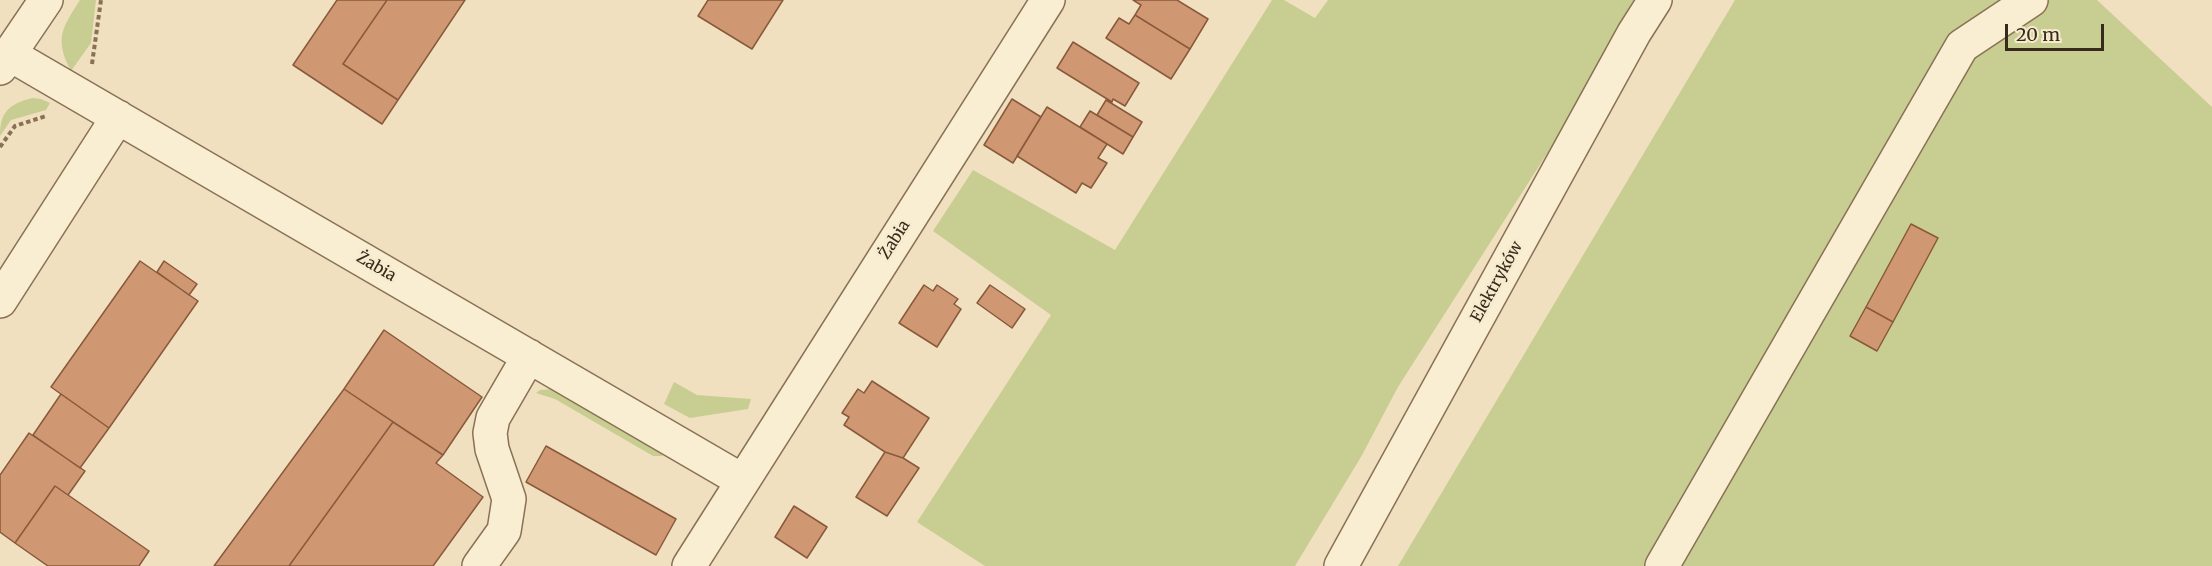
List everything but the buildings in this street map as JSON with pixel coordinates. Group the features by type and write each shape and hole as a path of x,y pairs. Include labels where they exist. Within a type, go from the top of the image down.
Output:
{"street":[{"path":"5,61 46,0"},
{"name":"Żabia","path":"689,566 1048,0"},
{"name":"Elektryków","path":"1341,566 1634,33 1655,0"},
{"path":"1662,566 1962,46 2031,0"},
{"name":"Żabia","path":"5,61 118,117 743,481"},
{"path":"0,301 118,117"},
{"path":"479,566 504,531 509,499 492,448 490,433 493,418 529,356"}],"green space":[{"path":"80,0 96,0 91,43 71,71 63,50 62,34"},
{"path":"1272,0 1284,0 1315,18 1328,0 1645,0 1398,387 1361,457 1295,566 985,566 917,522 1051,315 933,231 973,170 1115,250"},
{"path":"1735,0 2097,0 2212,107 2212,566 1398,566"},
{"path":"32,98 50,103 46,110 11,120 0,136 0,128 7,110 17,103"},
{"path":"674,382 697,395 751,399 748,409 690,418 664,404"},
{"path":"553,389 665,452 662,456 653,456 555,399 536,393 540,390"}]}
